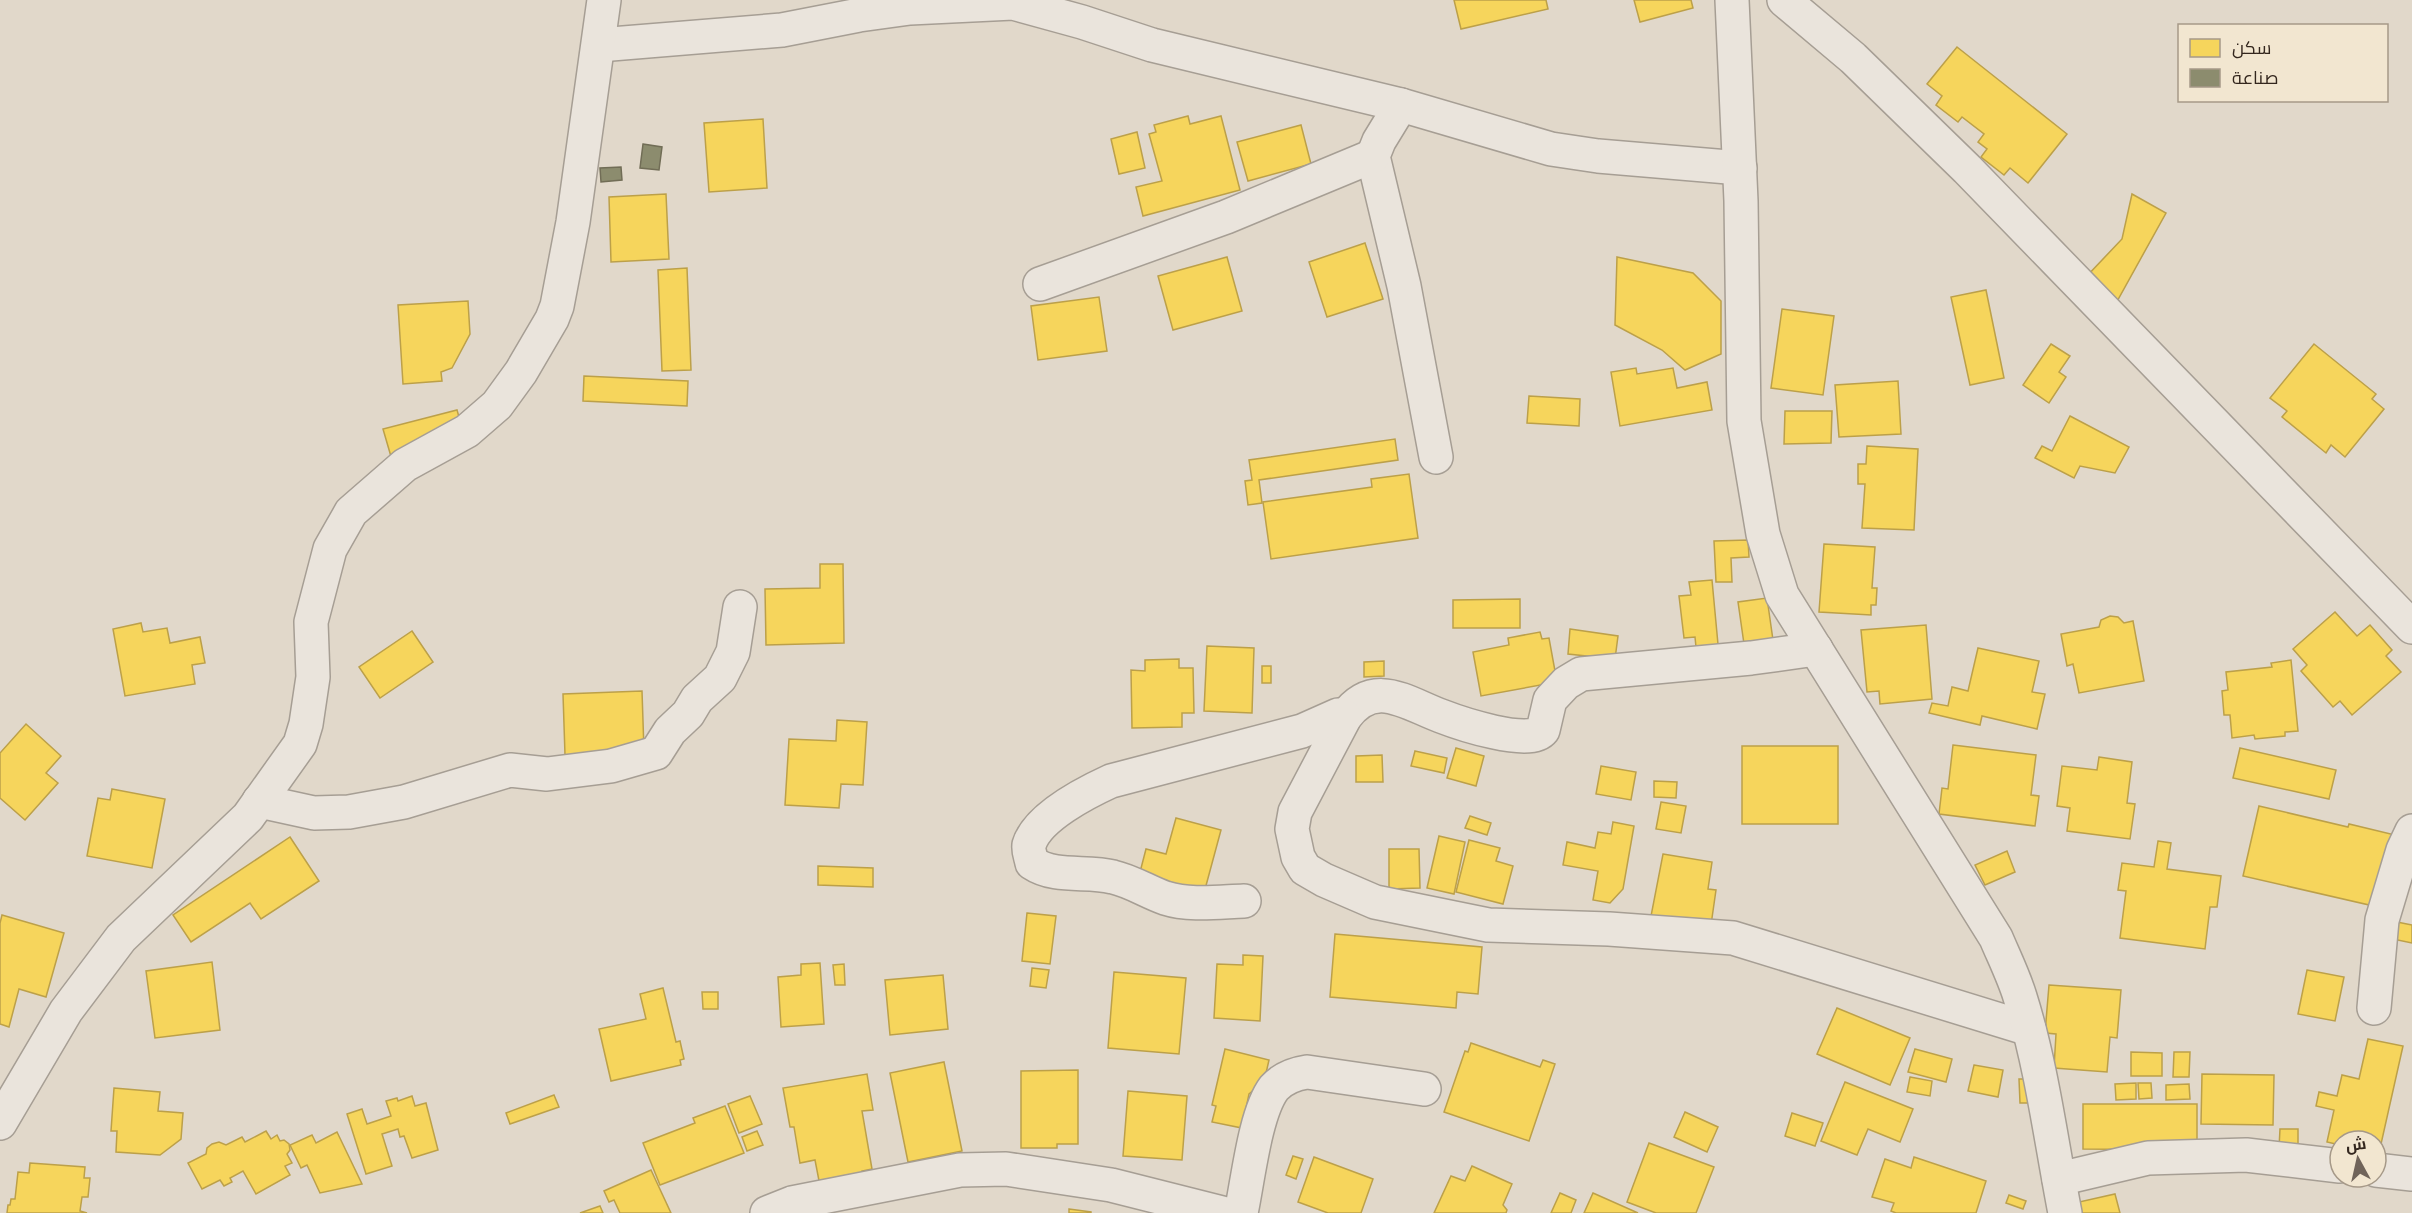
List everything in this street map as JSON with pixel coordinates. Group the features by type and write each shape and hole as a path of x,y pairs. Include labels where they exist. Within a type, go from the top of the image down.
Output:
{"street":[{"path":"0,1123 66,1011 121,938 248,817 300,744 306,724 313,677 311,622 330,549 351,512 405,465 467,431 497,405 521,372 552,319 557,306 571,233 604,0"},
{"path":"1732,0 1740,168 1744,422 1766,544 1782,595 1996,938 2020,995 2029,1029 2065,1213"},
{"path":"1784,0 1853,58 1967,169 2412,627"},
{"path":"599,45 782,30 910,8 1013,3 1152,45 1401,105 1551,149 1598,156 1740,168"},
{"path":"1401,105 1379,141 1373,156 1404,286 1436,457"},
{"path":"1040,284 1226,217 1373,156"},
{"path":"260,801 314,813 349,812 404,802 510,770 547,774 611,766 656,753 670,731 688,714 697,699 720,678 733,652 740,606"},
{"path":"1816,649 1740,659 1581,674 1566,683 1550,700 1543,730 1535,735 1504,734 1440,716 1402,699 1375,696 1356,704 1345,717 1295,812 1292,829 1299,857 1305,869 1324,880 1375,902 1488,925 1609,929 1733,938 2029,1029"},
{"path":"1244,901 1195,903 1167,899 1116,877 1043,870 1032,863 1028,848 1033,835 1044,823 1086,792 1111,781 1302,730 1334,716 1345,717"},
{"path":"2374,1008 2382,920 2403,850 2412,831"},
{"path":"1241,1213 1262,1113 1273,1089 1280,1082 1296,1074 1307,1072 1424,1089"},
{"path":"2059,1179 2148,1158 2246,1155 2328,1165"},
{"path":"767,1213 792,1203 960,1170 1006,1169 1111,1185 1222,1213"},
{"path":"2388,1171 2412,1174"}],"building: سكن":[{"path":"1454,0 1546,0 1548,9 1461,29"},
{"path":"1634,0 1691,0 1693,8 1640,22"},
{"path":"1957,47 2067,134 2028,183 2010,168 2004,175 1981,157 1987,149 1978,142 1984,134 1962,117 1958,122 1936,105 1942,96 1927,84"},
{"path":"1188,116 1190,124 1221,116 1240,190 1143,216 1136,187 1162,181 1149,134 1156,132 1154,125"},
{"path":"763,119 767,188 709,192 704,123"},
{"path":"1301,125 1311,164 1248,181 1237,142"},
{"path":"1137,132 1145,168 1119,174 1111,139"},
{"path":"666,194 669,259 611,262 609,197"},
{"path":"2132,194 2166,213 2115,305 2085,278 2122,239"},
{"path":"1365,243 1383,299 1327,317 1309,262"},
{"path":"1227,257 1242,311 1173,330 1158,276"},
{"path":"1617,257 1693,273 1721,301 1721,354 1685,370 1662,350 1615,325"},
{"path":"687,268 691,370 662,371 658,270"},
{"path":"1986,290 2004,378 1970,385 1951,297"},
{"path":"1099,297 1107,351 1038,360 1031,306"},
{"path":"468,301 470,334 452,368 441,372 442,381 403,384 398,305"},
{"path":"1782,309 1834,316 1823,395 1771,388"},
{"path":"2051,344 2070,356 2059,372 2066,377 2049,403 2023,385"},
{"path":"2314,344 2376,394 2372,399 2384,409 2345,457 2331,445 2326,453 2282,417 2287,411 2270,398"},
{"path":"1636,368 1637,374 1673,368 1677,388 1707,382 1712,410 1620,426 1611,372"},
{"path":"584,376 688,381 687,406 583,401"},
{"path":"1898,381 1901,434 1839,437 1835,385"},
{"path":"1529,396 1580,399 1579,426 1527,423"},
{"path":"457,410 463,431 392,460 383,429"},
{"path":"1785,411 1832,411 1831,443 1784,444"},
{"path":"2070,416 2129,447 2115,473 2080,466 2074,478 2035,458 2042,446 2052,451"},
{"path":"1395,439 1398,460 1259,480 1262,503 1248,505 1245,481 1252,480 1249,460"},
{"path":"1867,446 1918,449 1914,530 1862,528 1865,484 1858,484 1858,464 1866,464"},
{"path":"1409,474 1418,538 1271,559 1263,502 1372,487 1371,479"},
{"path":"1748,540 1749,557 1731,558 1732,582 1716,582 1714,541"},
{"path":"1824,544 1875,547 1872,588 1877,588 1876,605 1871,605 1871,615 1819,612"},
{"path":"820,564 843,564 844,643 766,645 765,589 820,588"},
{"path":"1712,580 1719,655 1697,657 1695,637 1684,638 1679,596 1691,595 1689,582"},
{"path":"1767,598 1774,647 1745,651 1738,602"},
{"path":"1520,599 1520,628 1453,628 1453,600"},
{"path":"2335,612 2357,636 2370,625 2392,650 2386,656 2401,672 2352,715 2340,701 2333,707 2301,671 2307,665 2293,649"},
{"path":"2110,616 2118,617 2124,623 2133,621 2144,681 2079,693 2073,664 2067,666 2061,634 2099,627 2101,620"},
{"path":"141,623 143,632 167,628 170,643 200,637 205,663 192,665 195,684 125,696 113,629"},
{"path":"1926,625 1932,699 1880,704 1879,691 1867,692 1861,630"},
{"path":"1570,629 1618,636 1615,659 1568,654"},
{"path":"412,631 433,662 380,698 359,667"},
{"path":"1540,632 1542,639 1549,638 1557,682 1481,696 1473,652 1509,645 1508,638"},
{"path":"1207,646 1254,648 1252,713 1204,711"},
{"path":"1978,648 2039,661 2032,692 2045,694 2037,729 1982,716 1980,725 1929,713 1932,703 1948,706 1952,687 1968,691"},
{"path":"1179,659 1179,668 1193,668 1194,713 1182,713 1182,727 1132,728 1131,670 1145,671 1145,660"},
{"path":"2291,660 2298,731 2285,732 2285,736 2255,739 2254,735 2232,738 2230,715 2224,715 2222,691 2228,690 2226,672 2272,667 2271,663"},
{"path":"1384,661 1384,676 1364,677 1364,662"},
{"path":"1262,666 1271,666 1271,683 1262,683"},
{"path":"642,691 644,751 565,755 563,694"},
{"path":"837,720 867,722 863,785 841,784 839,808 785,805 789,739 836,741"},
{"path":"26,724 61,756 46,773 58,783 25,820 0,798 0,753"},
{"path":"1953,745 2036,755 2031,795 2039,796 2035,826 1939,814 1942,788 1948,789"},
{"path":"1742,746 1838,746 1838,824 1742,824"},
{"path":"1456,748 1484,756 1476,786 1447,778"},
{"path":"2240,748 2336,770 2329,799 2233,778"},
{"path":"1415,751 1447,758 1444,773 1411,766"},
{"path":"1382,755 1383,782 1356,782 1356,756"},
{"path":"2099,757 2132,762 2127,803 2135,804 2130,839 2067,831 2070,808 2057,806 2062,766 2097,770"},
{"path":"1601,766 1636,772 1631,800 1596,794"},
{"path":"1654,781 1677,782 1676,798 1654,797"},
{"path":"112,789 165,799 152,868 87,856 98,798 110,800"},
{"path":"1661,802 1686,806 1681,833 1656,829"},
{"path":"2259,806 2348,827 2349,824 2395,835 2378,907 2243,876"},
{"path":"1470,816 1491,823 1487,835 1465,828"},
{"path":"1176,818 1221,830 1204,893 1139,876 1146,849 1166,854"},
{"path":"1613,822 1634,826 1623,889 1610,903 1593,900 1598,871 1563,865 1567,842 1595,848 1598,832 1611,834"},
{"path":"1439,836 1465,842 1454,894 1427,888"},
{"path":"290,837 319,881 261,919 250,903 191,942 173,915"},
{"path":"1469,840 1500,848 1496,861 1513,866 1503,904 1456,892"},
{"path":"2158,841 2171,843 2167,869 2221,876 2217,907 2210,907 2205,949 2120,938 2126,891 2118,890 2122,863 2154,867"},
{"path":"1389,849 1419,849 1420,888 1389,889"},
{"path":"2007,851 2015,872 1985,885 1975,865"},
{"path":"1663,854 1712,862 1708,889 1716,890 1711,925 1651,916"},
{"path":"818,866 873,868 873,887 818,885"},
{"path":"1027,913 1056,916 1050,964 1022,961"},
{"path":"2,915 64,933 46,997 19,989 9,1027 0,1024 0,923"},
{"path":"2392,921 2412,925 2412,943 2388,938"},
{"path":"1335,934 1482,947 1478,994 1457,992 1456,1008 1330,997"},
{"path":"1243,955 1263,956 1260,1021 1214,1018 1217,964 1243,965"},
{"path":"212,962 220,1030 155,1038 146,971"},
{"path":"820,963 824,1024 781,1027 778,977 801,975 801,964"},
{"path":"844,964 845,985 835,985 833,965"},
{"path":"1032,968 1049,970 1046,988 1030,986"},
{"path":"2307,970 2344,977 2335,1021 2298,1014"},
{"path":"1114,972 1186,978 1179,1054 1108,1048"},
{"path":"943,975 948,1029 890,1035 885,980"},
{"path":"2049,985 2121,990 2117,1038 2110,1037 2107,1072 2054,1068 2056,1034 2045,1033"},
{"path":"663,988 676,1042 680,1041 684,1059 680,1060 681,1065 611,1081 599,1029 646,1019 640,994"},
{"path":"702,992 718,992 718,1009 703,1009"},
{"path":"1837,1008 1910,1038 1890,1085 1817,1054"},
{"path":"2368,1039 2403,1046 2384,1129 2330,1129 2334,1110 2316,1106 2319,1092 2337,1096 2342,1075 2359,1079"},
{"path":"1471,1043 1540,1067 1543,1060 1555,1064 1529,1141 1444,1112 1465,1051 1468,1052"},
{"path":"1225,1049 1269,1060 1264,1082 1249,1094 1242,1128 1212,1122 1216,1106 1212,1105"},
{"path":"1915,1049 1952,1059 1946,1082 1908,1072"},
{"path":"2131,1052 2162,1053 2162,1076 2131,1076"},
{"path":"2174,1052 2190,1052 2189,1077 2173,1077"},
{"path":"944,1062 962,1151 908,1162 890,1073"},
{"path":"1974,1065 2003,1070 1998,1097 1968,1091"},
{"path":"1078,1070 1078,1144 1057,1144 1057,1148 1021,1148 1021,1071"},
{"path":"867,1074 873,1110 862,1111 872,1169 862,1171 863,1178 820,1186 815,1160 800,1163 794,1127 790,1127 783,1088"},
{"path":"2202,1074 2274,1075 2273,1125 2201,1124"},
{"path":"1910,1077 1932,1081 1930,1096 1907,1092"},
{"path":"2019,1079 2027,1079 2028,1103 2020,1103"},
{"path":"1845,1082 1913,1109 1900,1142 1868,1129 1857,1155 1821,1141"},
{"path":"2136,1083 2136,1099 2116,1100 2115,1084"},
{"path":"2138,1083 2151,1083 2152,1098 2139,1099"},
{"path":"2189,1084 2190,1099 2166,1100 2166,1085"},
{"path":"114,1088 160,1092 158,1111 183,1113 181,1139 160,1155 116,1152 117,1131 111,1131"},
{"path":"1128,1091 1187,1096 1182,1160 1123,1156"},
{"path":"554,1095 559,1107 510,1124 506,1113"},
{"path":"412,1096 415,1106 426,1103 438,1150 412,1158 404,1136 400,1137 398,1129 382,1134 392,1166 366,1174 347,1114 362,1109 367,1124 391,1116 386,1101 397,1098 398,1101"},
{"path":"750,1096 762,1124 739,1133 728,1104"},
{"path":"2083,1104 2197,1104 2197,1150 2083,1149"},
{"path":"725,1106 744,1153 660,1185 643,1143 695,1123 693,1118"},
{"path":"1685,1112 1718,1127 1707,1152 1674,1137"},
{"path":"1792,1113 1823,1123 1815,1146 1785,1136"},
{"path":"2280,1129 2298,1129 2298,1148 2279,1148"},
{"path":"266,1131 271,1139 277,1135 280,1141 284,1140 289,1144 290,1150 287,1154 292,1163 285,1166 290,1175 256,1194 243,1171 230,1178 232,1182 224,1186 220,1180 202,1189 188,1163 206,1154 207,1148 212,1144 219,1142 226,1145 242,1137 245,1142"},
{"path":"757,1131 763,1145 747,1151 742,1137"},
{"path":"337,1132 362,1184 320,1193 307,1165 301,1168 290,1145 312,1135 316,1143"},
{"path":"1649,1143 1714,1167 1696,1213 1656,1213 1627,1202"},
{"path":"1293,1156 1303,1159 1296,1179 1286,1175"},
{"path":"1314,1157 1373,1179 1361,1213 1328,1213 1298,1202"},
{"path":"1914,1157 1986,1181 1976,1213 1896,1213 1891,1211 1894,1203 1872,1197 1885,1159 1911,1168"},
{"path":"30,1163 85,1167 84,1178 90,1178 88,1197 82,1197 80,1211 87,1213 7,1213 11,1199 15,1199 18,1172 29,1173"},
{"path":"1472,1166 1512,1184 1503,1205 1507,1210 1506,1213 1434,1213 1451,1176 1465,1181"},
{"path":"651,1170 671,1213 620,1213 614,1200 609,1202 604,1191"},
{"path":"1560,1193 1576,1200 1571,1213 1551,1213"},
{"path":"1593,1193 1638,1213 1584,1213"},
{"path":"2115,1194 2120,1213 2081,1213 2079,1202"},
{"path":"2009,1195 2026,1201 2023,1209 2006,1203"},
{"path":"600,1206 603,1213 580,1213"},
{"path":"1069,1209 1091,1212 1091,1213 1069,1213"}],"building: صناعة":[{"path":"643,144 662,147 659,170 640,168"},
{"path":"621,167 622,180 601,182 600,168"}]}
